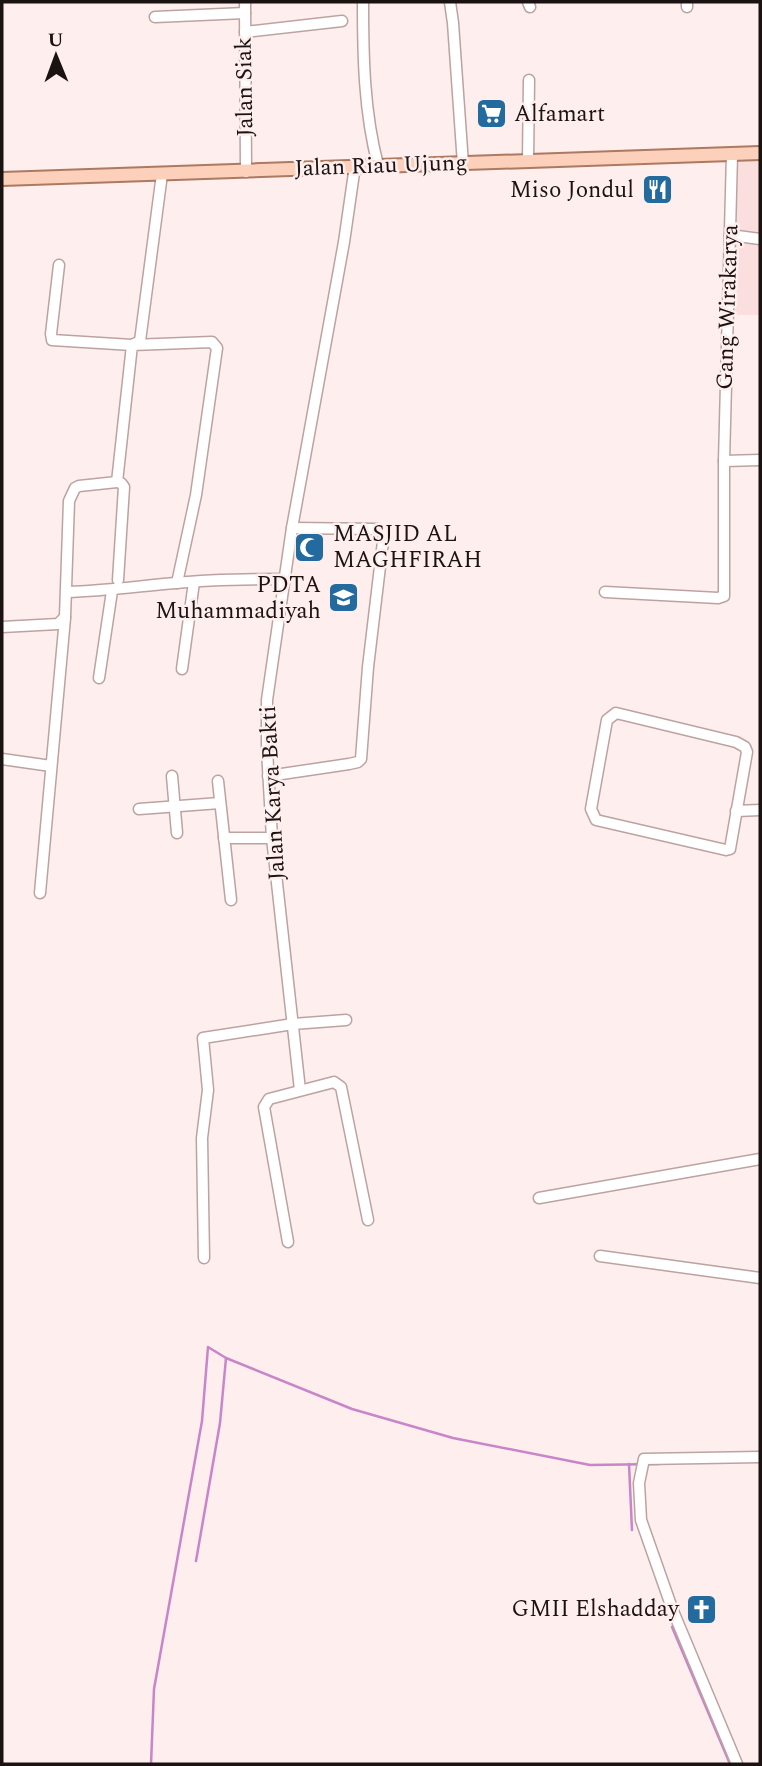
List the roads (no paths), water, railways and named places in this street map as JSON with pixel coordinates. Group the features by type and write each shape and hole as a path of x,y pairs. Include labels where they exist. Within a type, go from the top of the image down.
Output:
{"main road":[{"name":"Jalan Riau Ujung","path":"2,179 760,153"}],"street":[{"path":"363,2 363,48 369,129 378,165"},
{"path":"450,2 463,164"},
{"path":"155,17 245,7"},
{"name":"Jalan Siak","path":"245,7 246,172"},
{"path":"245,32 342,20"},
{"path":"528,160 529,80"},
{"name":"Gang Wirakarya","path":"605,592 718,598 723,596 732,154"},
{"name":"Jalan Karya Bakti","path":"300,1090 272,838 267,700 292,528 344,242 355,166"},
{"path":"132,345 142,337 162,174"},
{"path":"730,235 760,239"},
{"path":"59,265 51,334 54,342 132,345 212,342 217,348 204,442 177,583"},
{"path":"119,482 132,345"},
{"path":"724,461 760,460"},
{"path":"118,580 124,487 119,482"},
{"path":"40,894 62,621 67,592 71,495 79,486 119,482"},
{"path":"268,776 349,764 361,759 368,667 384,533 377,529 292,528"},
{"path":"67,592 112,591 177,583 286,579"},
{"path":"182,669 194,582"},
{"path":"99,678 112,591"},
{"path":"2,627 62,621"},
{"path":"616,713 741,744 747,752 736,811 732,844 730,849 726,850 596,820 591,809 607,720 616,713"},
{"path":"2,759 51,766"},
{"path":"172,776 177,833"},
{"path":"218,781 231,900"},
{"path":"139,809 220,803"},
{"path":"736,811 760,810"},
{"path":"224,838 272,838"},
{"path":"204,1258 202,1138 208,1090 203,1039 293,1024 346,1020"},
{"path":"288,1242 264,1107 269,1099 300,1090 334,1082 341,1087 369,1220"},
{"path":"539,1198 760,1159"},
{"path":"600,1256 760,1278"},
{"path":"737,1764 673,1611 641,1520 639,1483 643,1464 760,1457"}],"waterway":[{"path":"151,1764 154,1689 202,1421 208,1347 226,1358 352,1409 453,1438 590,1465 659,1464"},
{"path":"196,1561 220,1423 226,1358"},
{"path":"629,1464 632,1530"},
{"path":"672,1627 730,1764"}],"place":[{"name":"Alfamart","path":"491,114"},
{"name":"Miso Jondul","path":"657,190"},
{"name":"MASJID AL MAGHFIRAH","path":"310,547"},
{"name":"PDTA Muhammadiyah","path":"344,598"},
{"name":"GMII Elshadday","path":"702,1609"}]}
